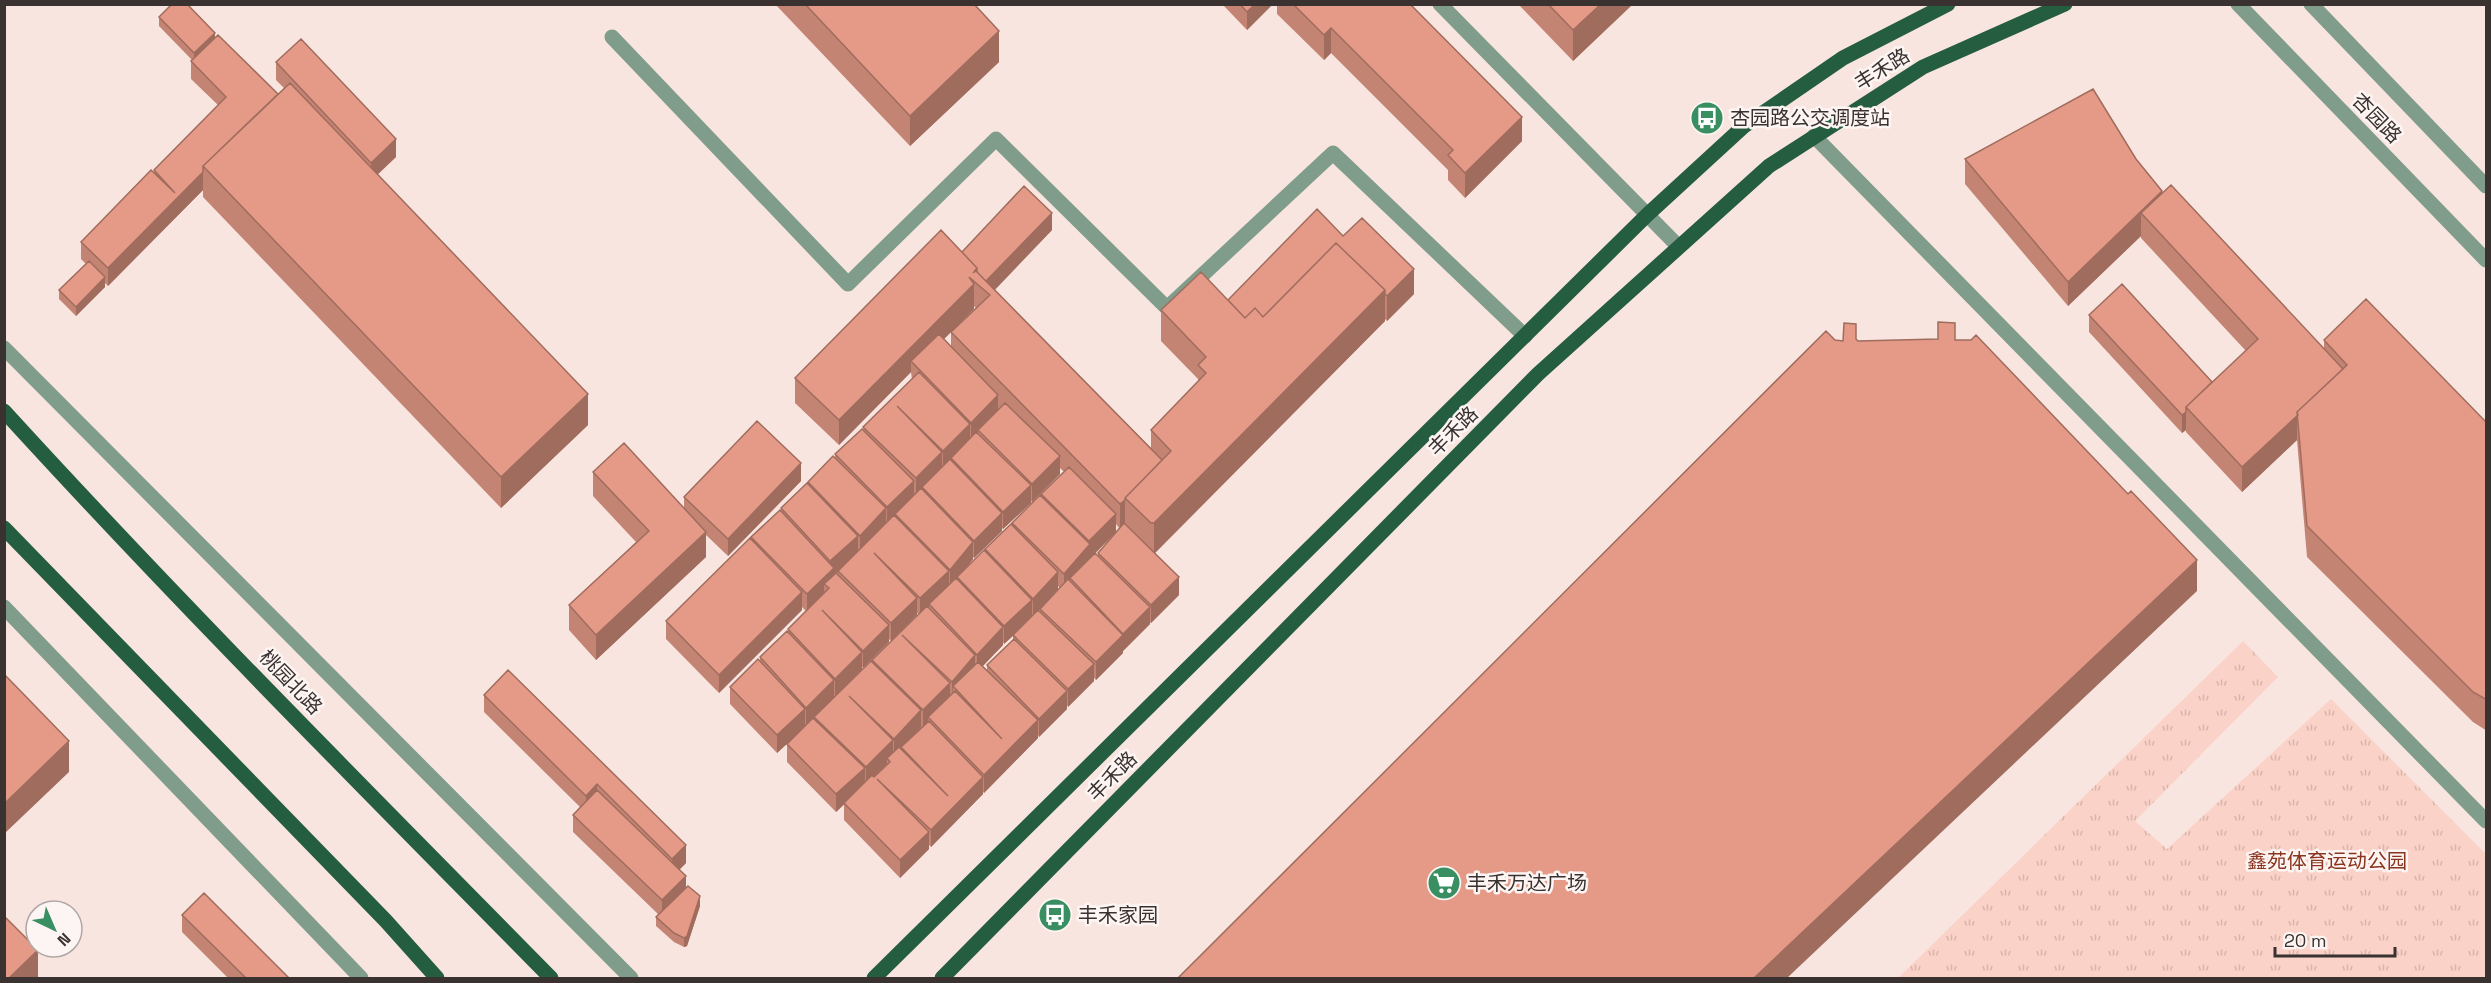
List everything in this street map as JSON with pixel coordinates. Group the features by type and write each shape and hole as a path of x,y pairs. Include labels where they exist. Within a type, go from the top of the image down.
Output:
{"main road":[{"name":"丰禾路","path":"874,978 1647,215 1744,126 1844,58 1948,4"},
{"name":"丰禾路","path":"942,978 1538,374 1768,166 1923,67 2065,4"},
{"name":"桃园北路","path":"4,411 337,760 551,978"},
{"path":"4,528 386,921 437,978"}],"street":[{"path":"1440,4 1678,246"},
{"name":"杏园路","path":"2238,4 2487,260"},
{"name":"杏园路","path":"2310,4 2487,186"},
{"path":"612,37 848,284 996,139 1167,308 1333,153 1525,336"},
{"path":"1814,136 2487,821"},
{"path":"4,348 631,978"},
{"path":"4,607 361,978"}],"green space":[{"name":"鑫苑体育运动公园","path":"2243,641 2278,677 2135,821 2167,849 2331,699 2486,854 2486,978 1898,978"}],"building":[{"path":"172,4 187,4 215,33 194,53 159,17"},
{"path":"805,4 974,4 999,31 910,116"},
{"path":"1240,4 1255,4 1247,12"},
{"path":"1293,4 1410,4 1522,117 1465,173 1448,155 1453,150 1331,28 1324,35"},
{"path":"1548,4 1601,4 1573,30"},
{"path":"218,35 278,94 203,166 203,172 108,268 81,242 151,170 175,193 154,170 226,97 191,61"},
{"path":"301,39 396,139 371,163 276,62"},
{"path":"290,83 588,394 501,477 203,166"},
{"path":"2093,89 2136,159 2162,191 2068,282 1965,159"},
{"path":"2171,185 2343,369 2242,467 2186,407 2258,339 2141,213"},
{"path":"1024,186 1052,213 986,281 962,252"},
{"path":"1317,209 1343,236 1362,218 1414,269 1387,296 1385,290 1336,243 1263,317 1255,308 1245,318 1228,300"},
{"path":"941,230 977,268 973,273 976,271 1162,460 1120,504 951,332 990,295 969,277 974,284 839,420 795,378"},
{"path":"1336,243 1385,290 1154,523 1151,523 1125,498 1171,451 1151,430 1206,373 1198,365 1206,357 1161,310 1201,272 1245,318 1255,308 1263,317"},
{"path":"89,261 105,277 76,307 59,290"},
{"path":"2122,284 2212,382 2186,407 2186,412 2182,415 2089,315"},
{"path":"2366,299 2487,423 2487,700 2473,692 2307,526 2297,412 2347,365 2324,340"},
{"path":"1938,322 1955,323 1955,340 1971,340 1976,335 2128,494 2131,491 2197,560 1754,978 1178,978 1826,331 1835,340 1843,341 1844,323 1856,324 1858,341 1938,339"},
{"path":"939,334 998,395 971,423 911,361"},
{"path":"919,372 970,424 943,451 897,406 942,452 916,478 863,427"},
{"path":"1005,403 1060,456 1032,484 978,430"},
{"path":"757,421 801,463 728,539 684,497"},
{"path":"862,429 914,481 887,507 835,454"},
{"path":"976,432 1031,485 1003,512 951,458"},
{"path":"624,443 706,532 596,635 569,605 649,531 593,472"},
{"path":"833,456 886,508 860,536 808,482"},
{"path":"950,459 1002,513 974,541 922,487"},
{"path":"1069,467 1116,514 1089,541 1041,494"},
{"path":"807,483 858,536 830,561 781,508"},
{"path":"921,488 973,542 950,570 895,514"},
{"path":"1040,495 1090,544 1064,574 1012,523"},
{"path":"780,510 834,568 807,594 751,537"},
{"path":"894,515 949,571 920,598 874,553 917,598 891,623 838,571"},
{"path":"1124,523 1179,577 1151,605 1098,553"},
{"path":"1011,524 1058,572 1033,599 985,549"},
{"path":"750,538 802,592 719,675 666,621"},
{"path":"984,550 1032,600 1004,626 957,577"},
{"path":"1095,553 1150,607 1123,634 1070,578"},
{"path":"836,573 889,625 863,651 822,610 862,652 835,679 788,629 829,588 824,584"},
{"path":"956,578 1003,627 977,655 929,604"},
{"path":"1068,579 1123,635 1096,662 1040,609"},
{"path":"927,606 975,655 952,682 902,635 950,683 923,710 872,660"},
{"path":"1038,610 1094,664 1068,689 1013,635"},
{"path":"787,631 834,680 806,708 760,657"},
{"path":"1014,639 1067,691 1039,719 987,665"},
{"path":"758,659 805,709 777,735 730,687"},
{"path":"871,661 921,710 894,739 849,696 893,740 866,767 814,717"},
{"path":"978,662 1038,720 984,775 928,717 955,691 1002,739 953,686"},
{"path":"508,670 686,845 672,859 597,784 586,796 484,695"},
{"path":"4,674 69,741 4,804"},
{"path":"813,718 865,768 836,794 787,744"},
{"path":"929,721 983,777 931,830 877,779 929,832 900,860 844,803 872,775 874,777 890,762 887,758 899,747 948,796 901,747"},
{"path":"597,790 686,876 662,900 573,815"},
{"path":"688,886 700,896 687,936 684,938 674,933 656,917"},
{"path":"204,893 289,978 246,978 182,915"},
{"path":"4,916 24,936 24,959 29,959 9,978 4,978"}],"place":[{"name":"杏园路公交调度站","path":"1707,118"},
{"name":"丰禾万达广场","path":"1444,883"},
{"name":"丰禾家园","path":"1055,915"}]}
